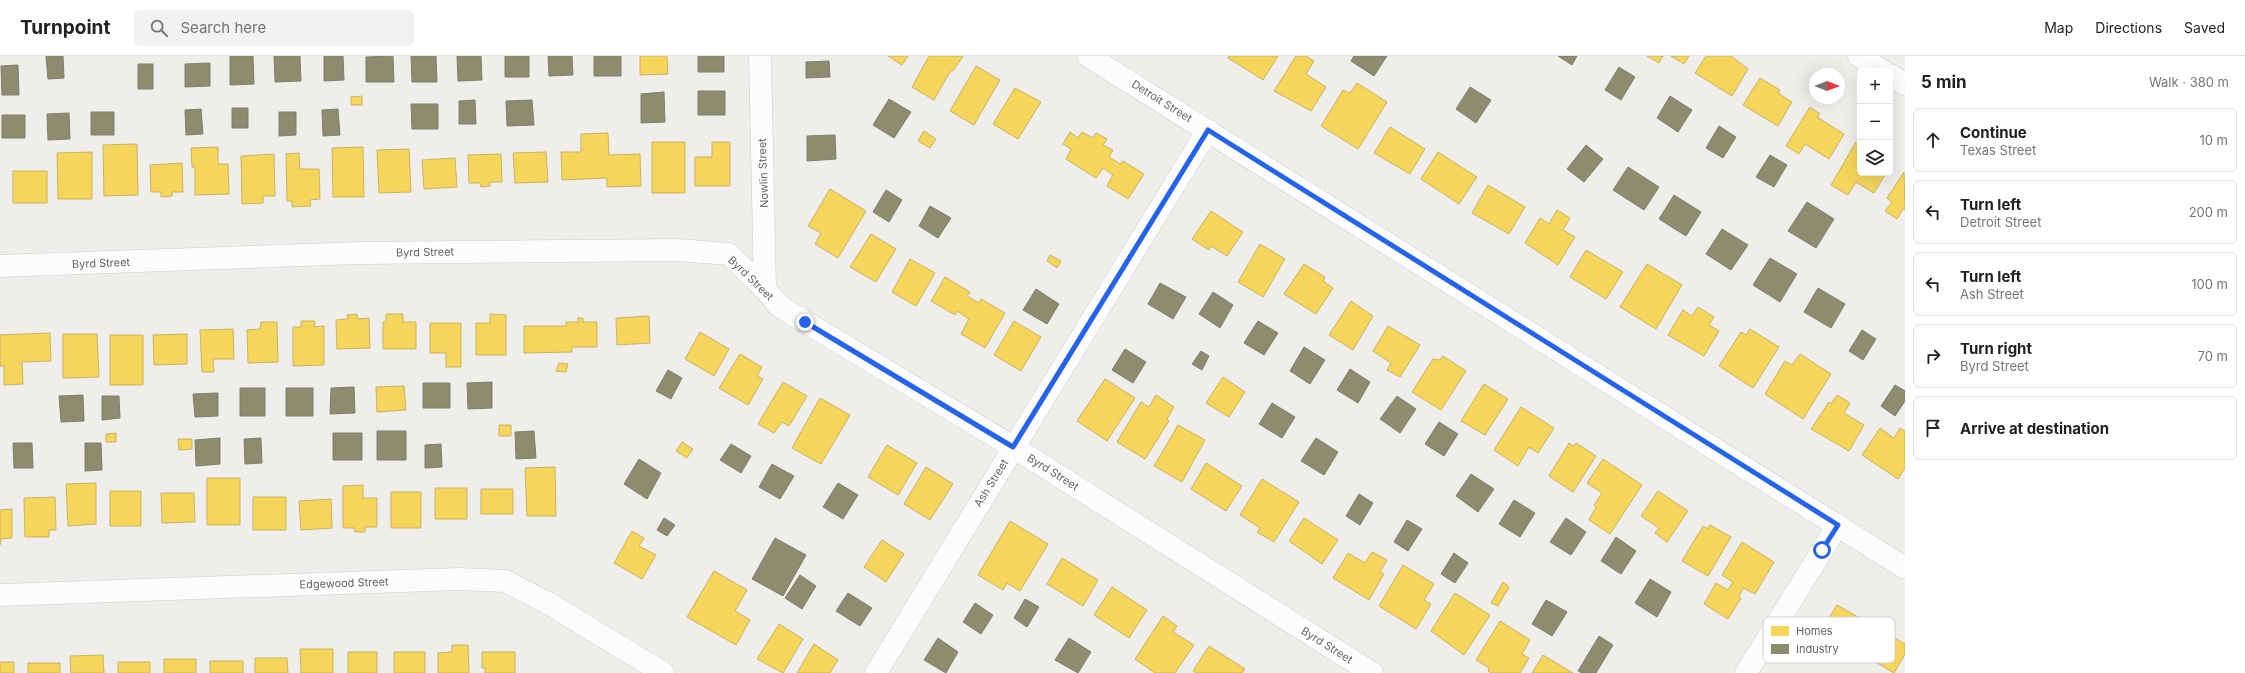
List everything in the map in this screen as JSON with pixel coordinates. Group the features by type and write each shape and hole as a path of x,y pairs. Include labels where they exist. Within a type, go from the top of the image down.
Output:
{"street":[{"name":"Nowlin Street","path":"760,56 765,290"},
{"name":"Detroit Street","path":"1088,56 1905,568"},
{"path":"1859,56 1878,68"},
{"path":"1893,77 1905,84"},
{"name":"Ash Street","path":"876,673 1208,130"},
{"name":"Byrd Street","path":"0,266 361,253 678,250 729,254 779,306 1013,447 1372,673"},
{"path":"1781,617 1838,525"},
{"name":"Edgewood Street","path":"0,595 451,580 505,581 548,603 663,673"},
{"path":"1746,673 1763,646"}],"building: Homes":[{"path":"640,56 667,56 668,74 640,75"},
{"path":"888,56 908,56 902,65"},
{"path":"929,56 963,56 953,71 951,70 934,100 912,87"},
{"path":"1229,56 1278,56 1263,80 1228,58"},
{"path":"1296,56 1306,56 1314,61 1306,74 1326,87 1311,111 1274,91"},
{"path":"1647,56 1663,56 1659,63"},
{"path":"1671,56 1689,56 1684,64"},
{"path":"1706,56 1731,56 1748,69 1732,96 1695,73"},
{"path":"976,66 1000,80 974,125 950,111"},
{"path":"1760,78 1780,90 1778,93 1792,102 1778,126 1743,105"},
{"path":"1357,83 1387,102 1358,149 1321,126 1343,90 1350,93"},
{"path":"1015,88 1041,102 1018,139 993,124"},
{"path":"362,96 362,105 351,105 351,97"},
{"path":"1810,107 1820,114 1817,117 1844,134 1829,159 1805,144 1799,154 1786,146"},
{"path":"1390,127 1425,149 1410,174 1374,153"},
{"path":"924,131 936,139 930,148 918,141"},
{"path":"1070,132 1078,138 1082,132 1093,138 1096,133 1107,139 1103,145 1113,150 1109,157 1120,164 1123,161 1144,174 1128,199 1107,186 1113,175 1103,168 1096,178 1066,159 1071,149 1063,144"},
{"path":"608,133 609,155 640,154 641,186 607,187 607,178 562,180 561,152 581,152 581,134"},
{"path":"652,142 685,142 685,193 652,193"},
{"path":"712,142 730,142 730,186 695,186 695,157 712,157"},
{"path":"1856,142 1857,176 1884,176 1874,193 1856,182 1848,195 1831,185"},
{"path":"137,144 138,195 104,196 103,145"},
{"path":"218,147 218,164 228,164 229,194 195,195 195,167 192,167 191,148"},
{"path":"363,147 364,197 333,197 332,148"},
{"path":"409,149 411,192 379,193 377,150"},
{"path":"92,152 92,199 58,199 57,153"},
{"path":"546,152 548,182 515,183 513,153"},
{"path":"1438,152 1477,177 1459,204 1421,179"},
{"path":"299,153 300,169 319,169 320,199 310,200 311,206 292,207 292,201 287,201 286,154"},
{"path":"274,154 275,196 263,196 263,203 242,204 241,156"},
{"path":"501,154 502,182 490,182 490,186 481,187 480,183 469,183 468,155"},
{"path":"455,158 457,187 424,189 422,160"},
{"path":"182,163 183,192 172,192 172,196 161,197 161,192 151,192 150,165"},
{"path":"13,171 47,171 47,203 13,203"},
{"path":"1904,172 1905,210 1903,209 1897,219 1885,211 1892,202 1887,198"},
{"path":"1488,185 1525,207 1509,234 1472,213"},
{"path":"830,189 866,211 838,258 815,244 821,233 808,226"},
{"path":"1557,210 1570,218 1563,230 1575,237 1558,265 1525,243 1540,218 1549,224"},
{"path":"1211,211 1243,232 1227,256 1211,246 1209,250 1192,239"},
{"path":"871,234 896,249 876,282 850,267"},
{"path":"1260,244 1285,259 1263,297 1238,282"},
{"path":"1586,250 1623,272 1606,299 1570,277"},
{"path":"1050,255 1061,261 1057,268 1047,261"},
{"path":"910,259 935,273 916,306 892,292"},
{"path":"1304,264 1325,277 1323,281 1333,288 1316,314 1284,294"},
{"path":"1647,264 1682,285 1656,329 1620,307"},
{"path":"945,277 970,292 967,296 979,303 981,299 1005,313 985,348 961,334 969,319 957,311 955,315 931,301"},
{"path":"1351,301 1373,316 1353,350 1329,335"},
{"path":"1698,307 1714,317 1709,325 1719,331 1704,356 1668,335 1683,310 1692,316"},
{"path":"357,314 357,319 369,318 370,348 337,349 336,320 348,319 347,315"},
{"path":"386,314 403,314 403,322 416,322 416,349 383,349 383,322 386,322"},
{"path":"490,314 506,315 506,355 476,355 476,323 490,323"},
{"path":"649,316 650,343 617,345 616,318"},
{"path":"578,318 583,318 583,322 597,322 597,347 572,347 572,352 524,353 524,326 566,326 566,322 578,322"},
{"path":"301,321 315,321 314,327 324,326 324,365 293,366 293,327 301,327"},
{"path":"1014,321 1041,337 1021,371 994,355"},
{"path":"261,322 277,322 278,362 248,363 247,330 260,329"},
{"path":"430,323 461,323 461,367 446,367 446,353 430,353"},
{"path":"1388,326 1420,345 1400,377 1387,370 1391,363 1373,351"},
{"path":"233,329 234,359 213,359 214,372 202,372 200,330"},
{"path":"1750,329 1779,347 1753,388 1719,366 1741,332 1746,335"},
{"path":"700,332 729,349 714,376 685,359"},
{"path":"50,333 51,361 22,362 23,384 4,385 4,366 0,366 0,335"},
{"path":"63,334 97,334 99,377 63,378"},
{"path":"187,334 187,364 154,365 153,335"},
{"path":"110,335 143,335 143,385 110,385"},
{"path":"740,354 762,367 757,376 763,379 748,405 719,388"},
{"path":"1800,354 1831,374 1803,419 1765,394 1785,361 1792,365"},
{"path":"1443,356 1466,371 1441,410 1412,392 1433,359 1440,360"},
{"path":"559,363 568,364 566,372 556,371"},
{"path":"1223,377 1245,392 1229,417 1206,403"},
{"path":"1105,379 1135,398 1107,441 1077,421"},
{"path":"783,382 807,396 789,426 782,422 774,433 758,424"},
{"path":"1484,384 1508,399 1485,435 1461,421"},
{"path":"404,386 406,410 377,412 376,387"},
{"path":"1156,395 1174,407 1167,419 1169,421 1145,459 1117,442 1141,402 1149,407"},
{"path":"1837,395 1850,403 1844,413 1864,425 1849,451 1811,429 1829,402 1831,404"},
{"path":"820,398 850,415 821,464 792,448"},
{"path":"1521,407 1554,428 1538,453 1529,447 1518,466 1494,450"},
{"path":"499,425 511,425 511,436 499,436"},
{"path":"1178,425 1205,440 1182,482 1154,466"},
{"path":"1880,428 1894,438 1900,428 1905,431 1905,468 1898,479 1862,455"},
{"path":"116,433 116,442 106,442 106,434"},
{"path":"178,439 192,439 192,449 179,450"},
{"path":"682,442 693,449 687,458 676,451"},
{"path":"1569,443 1573,446 1576,443 1596,456 1573,492 1549,476"},
{"path":"887,445 917,463 898,495 868,477"},
{"path":"1603,459 1642,485 1610,534 1589,520 1596,507 1594,505 1602,493 1587,483"},
{"path":"1206,463 1242,486 1226,511 1191,489"},
{"path":"555,467 556,516 527,516 525,468"},
{"path":"926,467 953,484 930,520 904,504"},
{"path":"207,478 240,478 240,525 207,525"},
{"path":"1262,479 1299,502 1274,542 1257,532 1260,528 1240,515"},
{"path":"96,483 96,524 68,526 66,484"},
{"path":"363,485 363,498 377,498 377,527 365,527 365,532 355,532 355,528 343,528 343,486"},
{"path":"435,488 467,488 467,519 435,519"},
{"path":"481,489 513,489 513,514 481,514"},
{"path":"110,491 141,491 141,526 110,526"},
{"path":"1658,491 1688,511 1667,542 1655,533 1659,528 1641,516"},
{"path":"391,492 421,492 421,528 391,528"},
{"path":"161,493 194,493 195,522 162,523"},
{"path":"55,497 56,530 49,530 49,537 25,537 24,498"},
{"path":"253,497 286,497 286,530 253,530"},
{"path":"331,499 332,528 301,530 299,501"},
{"path":"12,509 12,538 1,539 0,545 0,510"},
{"path":"1304,518 1338,540 1322,564 1289,541"},
{"path":"1010,521 1048,544 1020,591 1007,583 1003,590 978,575"},
{"path":"1710,525 1731,537 1708,576 1682,561 1703,526 1708,529"},
{"path":"632,531 644,538 639,546 656,555 642,579 614,563"},
{"path":"882,540 904,554 886,582 864,567"},
{"path":"1742,542 1774,562 1755,594 1743,588 1739,596 1741,598 1728,619 1704,604 1716,583 1728,590 1733,582 1722,575"},
{"path":"1372,552 1387,560 1380,572 1384,574 1369,600 1333,578 1348,553 1365,563"},
{"path":"1062,558 1098,580 1083,606 1047,584"},
{"path":"1403,565 1434,584 1424,600 1431,604 1416,629 1379,606"},
{"path":"714,571 747,590 735,611 750,620 736,645 687,617"},
{"path":"1503,582 1509,587 1498,606 1491,603"},
{"path":"1112,587 1147,610 1129,638 1094,615"},
{"path":"1455,593 1490,615 1464,655 1431,631"},
{"path":"1837,605 1858,617 1830,617"},
{"path":"1163,616 1177,626 1173,632 1194,645 1175,673 1155,673 1135,659"},
{"path":"1500,621 1530,640 1522,654 1529,658 1520,673 1491,673 1488,671 1489,668 1476,660"},
{"path":"779,624 803,639 783,673 757,659"},
{"path":"1895,638 1905,644 1905,654 1894,673 1878,663 1895,663"},
{"path":"814,644 838,660 830,673 797,673"},
{"path":"452,645 468,645 469,673 438,673 438,653 452,652"},
{"path":"1209,646 1245,669 1242,673 1197,673 1193,671"},
{"path":"300,649 333,649 333,673 301,673"},
{"path":"348,652 377,652 377,673 348,673"},
{"path":"394,652 425,652 425,673 394,673"},
{"path":"482,652 515,652 515,673 485,673 485,668 482,668"},
{"path":"103,655 104,673 71,673 70,656"},
{"path":"1543,655 1573,673 1532,673"},
{"path":"255,658 287,658 288,673 255,673"},
{"path":"164,659 196,659 196,673 164,673"},
{"path":"210,661 243,661 243,673 210,673"},
{"path":"0,662 14,662 14,673 0,673"},
{"path":"118,662 150,662 150,673 118,673"},
{"path":"28,663 60,663 60,673 28,673"}],"building: Industry":[{"path":"46,56 63,56 64,78 48,79"},
{"path":"230,56 253,56 254,84 230,85"},
{"path":"274,56 300,56 301,81 275,82"},
{"path":"324,56 343,56 344,80 324,81"},
{"path":"393,56 394,82 366,82 366,57"},
{"path":"411,56 436,56 437,82 412,82"},
{"path":"457,56 481,56 482,80 458,81"},
{"path":"505,56 529,56 529,77 505,77"},
{"path":"548,56 572,56 573,75 549,76"},
{"path":"594,56 621,56 621,76 594,76"},
{"path":"698,56 724,56 724,72 698,72"},
{"path":"1354,56 1387,56 1374,76 1351,61"},
{"path":"1558,56 1577,56 1572,65"},
{"path":"829,61 830,77 806,78 806,62"},
{"path":"210,63 210,86 185,87 185,64"},
{"path":"138,64 153,64 153,89 138,89"},
{"path":"18,65 19,95 2,95 1,66"},
{"path":"1619,67 1635,77 1621,100 1605,90"},
{"path":"1470,87 1491,100 1476,123 1456,109"},
{"path":"698,91 725,91 725,115 698,115"},
{"path":"664,92 665,122 641,123 641,94"},
{"path":"1670,96 1692,110 1678,132 1657,118"},
{"path":"889,99 911,112 894,138 873,125"},
{"path":"475,100 476,124 459,124 459,101"},
{"path":"532,100 534,125 507,126 506,101"},
{"path":"411,104 438,104 438,129 412,129"},
{"path":"232,108 248,108 248,128 232,128"},
{"path":"201,109 203,134 186,135 185,110"},
{"path":"338,109 340,135 323,136 322,110"},
{"path":"91,112 114,112 114,135 91,135"},
{"path":"279,112 296,112 296,135 279,136"},
{"path":"69,113 70,139 48,140 47,114"},
{"path":"2,115 25,115 25,138 2,138"},
{"path":"1719,126 1736,137 1723,158 1706,148"},
{"path":"835,135 836,159 807,161 807,136"},
{"path":"1586,145 1603,159 1584,182 1567,169"},
{"path":"1770,155 1787,165 1774,187 1756,177"},
{"path":"1628,167 1659,187 1644,210 1613,190"},
{"path":"886,190 902,200 889,222 873,212"},
{"path":"1674,195 1701,212 1686,236 1659,219"},
{"path":"1807,202 1834,219 1816,248 1788,231"},
{"path":"930,206 951,218 938,238 919,226"},
{"path":"1722,229 1748,245 1731,270 1706,254"},
{"path":"1770,258 1797,274 1780,302 1753,285"},
{"path":"1160,283 1186,297 1173,319 1148,304"},
{"path":"1818,288 1845,304 1831,328 1804,312"},
{"path":"1036,289 1059,304 1047,324 1023,310"},
{"path":"1213,292 1233,305 1220,328 1199,314"},
{"path":"1258,321 1278,333 1264,355 1244,343"},
{"path":"1862,330 1876,339 1863,360 1849,351"},
{"path":"1304,347 1325,360 1310,384 1290,371"},
{"path":"1125,349 1146,362 1133,383 1112,370"},
{"path":"1201,351 1209,356 1202,370 1192,364"},
{"path":"1350,369 1370,382 1358,403 1337,390"},
{"path":"668,370 682,378 671,399 656,391"},
{"path":"492,382 492,408 468,409 467,383"},
{"path":"423,383 450,383 450,408 423,408"},
{"path":"1895,385 1905,391 1905,401 1895,416 1881,406"},
{"path":"354,387 355,413 330,414 331,388"},
{"path":"240,388 265,388 265,416 240,416"},
{"path":"286,388 313,388 313,416 286,416"},
{"path":"218,393 218,416 195,417 193,394"},
{"path":"83,395 84,421 61,422 59,396"},
{"path":"102,396 119,396 120,418 102,420"},
{"path":"1397,396 1416,409 1400,433 1380,419"},
{"path":"1272,403 1295,417 1282,438 1259,424"},
{"path":"1439,422 1458,434 1444,456 1425,444"},
{"path":"377,431 406,431 406,460 377,460"},
{"path":"534,431 536,458 516,459 515,432"},
{"path":"333,433 362,433 362,460 333,460"},
{"path":"220,438 220,464 196,466 195,440"},
{"path":"261,438 262,463 245,464 244,439"},
{"path":"1316,438 1338,452 1324,475 1301,461"},
{"path":"13,443 32,443 33,468 14,468"},
{"path":"85,443 101,443 102,470 85,471"},
{"path":"441,444 442,467 425,468 425,445"},
{"path":"731,444 751,456 741,473 720,460"},
{"path":"639,459 661,473 647,499 624,484"},
{"path":"772,464 794,476 780,499 759,487"},
{"path":"1471,474 1494,489 1478,512 1456,496"},
{"path":"838,483 858,495 843,519 823,507"},
{"path":"1359,494 1373,503 1360,525 1346,516"},
{"path":"1514,500 1535,513 1520,537 1499,524"},
{"path":"664,518 675,525 667,536 657,530"},
{"path":"1566,518 1586,532 1571,555 1550,542"},
{"path":"1407,520 1422,529 1408,551 1394,542"},
{"path":"1616,537 1636,551 1621,574 1601,561"},
{"path":"775,538 806,555 783,596 752,579"},
{"path":"1454,553 1468,563 1455,583 1441,574"},
{"path":"800,575 816,586 802,609 785,598"},
{"path":"1650,579 1671,592 1657,617 1635,603"},
{"path":"848,593 872,608 860,626 836,611"},
{"path":"1025,599 1039,607 1027,627 1014,618"},
{"path":"1546,600 1567,612 1552,636 1532,624"},
{"path":"975,603 993,615 981,634 963,622"},
{"path":"1599,636 1613,645 1596,673 1582,673 1578,671"},
{"path":"938,638 958,652 946,673 924,660"},
{"path":"1069,638 1091,652 1078,673 1055,660"}],"route":[{"path":"805,322 971,424 1013,447 1208,130 1838,525 1822,550"}]}
